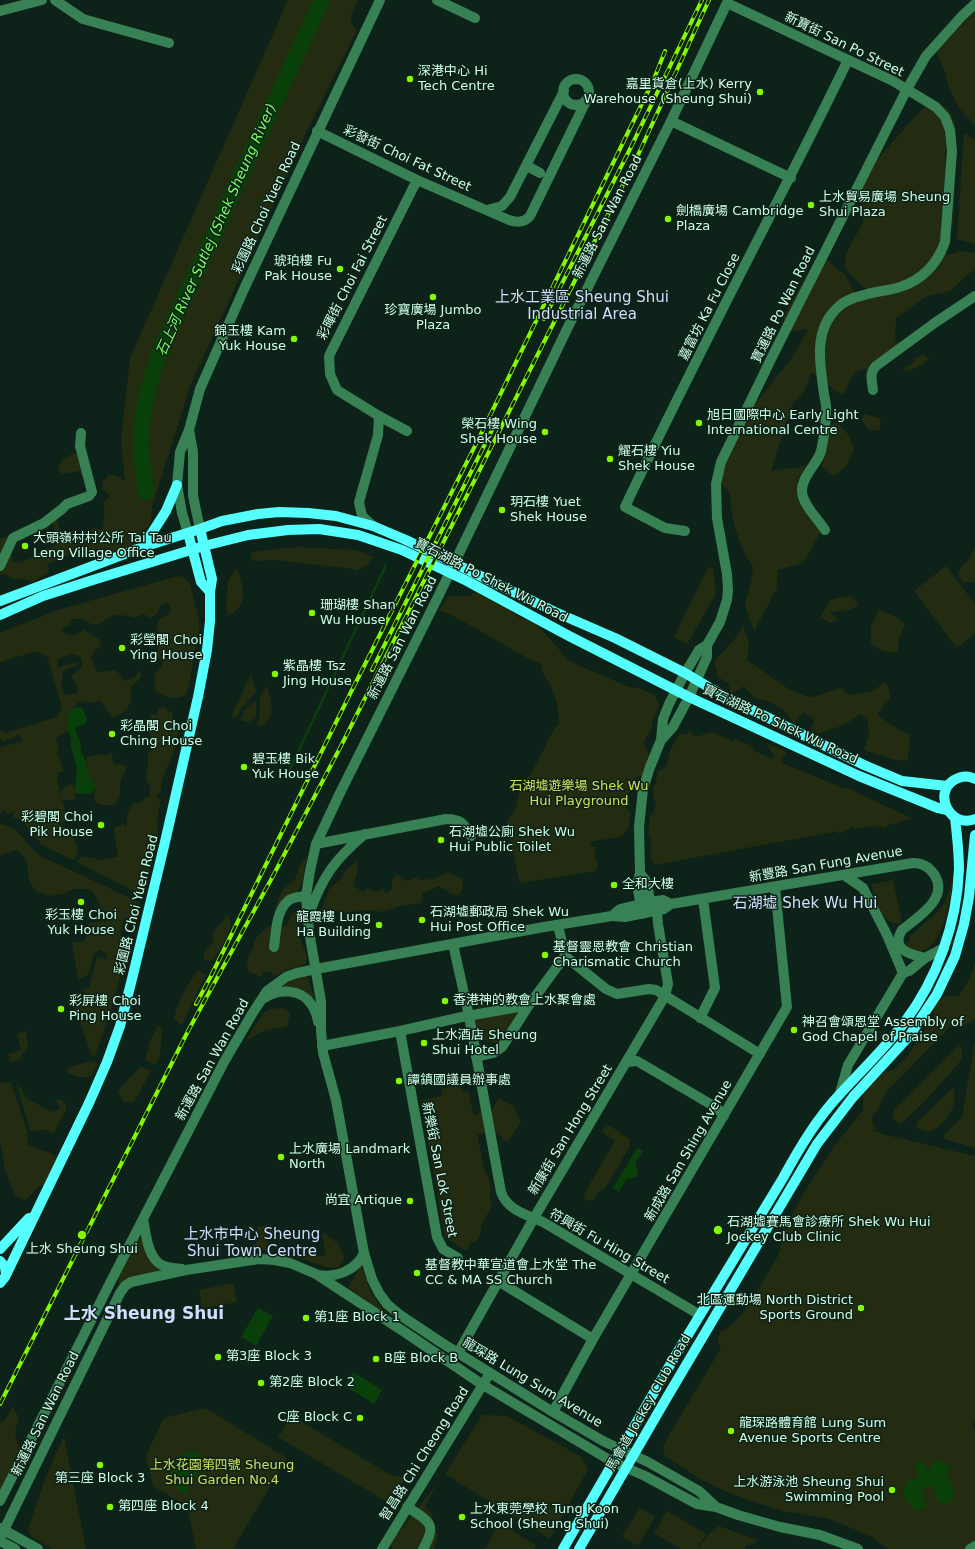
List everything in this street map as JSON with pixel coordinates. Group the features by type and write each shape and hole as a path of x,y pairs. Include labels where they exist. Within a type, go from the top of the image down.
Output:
{"main road":[{"path":"143,547 166,511 177,485"},
{"name":"寶石湖路 Po Shek Wu Road","path":"0,601 143,547 222,521 258,514 279,512 322,514 373,526 406,540 568,618 615,638 685,673 722,695 864,765 902,781 947,786"},
{"name":"彩園路 Choi Yuen Road","path":"3,1278 91,1098 107,1062 120,1026 165,842 198,697 208,643 212,579 200,529"},
{"name":"寶石湖路 Po Shek Wu Road","path":"0,615 43,596 204,546 248,536 288,530 319,529 358,535 402,550 467,581 676,691 859,776 938,808 947,810 955,818"},
{"name":"彩園路 Choi Yuen Road","path":"188,533 201,582 210,592"},
{"path":"947,810 944,803 944,796 947,786 960,777 974,777"},
{"path":"955,818 968,821 975,819"},
{"name":"馬會道 Jockey Club Road","path":"563,1549 620,1449 812,1128 840,1093 904,1024 935,974 952,920 957,894 959,860 955,818"},
{"name":"馬會道 Jockey Club Road","path":"579,1549 817,1144 853,1097 910,1035 937,994 955,956 964,924 969,897 975,835"},
{"name":"彩園路 Choi Yuen Road","path":"0,1248 20,1229 37,1209"},
{"path":"0,1261 5,1268 3,1278"}],"street":[{"path":"0,11 42,0"},
{"path":"55,0 83,19 169,43"},
{"name":"彩園路 Choi Yuen Road","path":"188,533 182,513 177,485 180,452 189,430 200,389 317,131 380,0"},
{"path":"437,0 475,18"},
{"name":"新寶街 San Po Street","path":"727,3 848,60 907,90 936,107 945,117 950,130 952,151 945,242 940,256 930,270 914,282 899,288 876,291 853,298 838,307 828,318 823,330 819,356 826,411 820,453 802,485 802,492 804,499 826,530"},
{"name":"新運路 San Wan Road","path":"0,1501 230,1050 267,992 278,982 297,973 316,969 306,896 316,844 343,786 438,597 569,325 671,121 727,3"},
{"name":"寶運路 Po Wan Road","path":"648,909 637,884 640,873 639,827 643,789 661,740 663,719 685,673 699,650 707,644 724,612 728,590 717,518 716,484 721,462 773,355 907,90 926,56 962,16 975,4"},
{"name":"嘉富坊 Ka Fu Close","path":"685,531 665,528 625,507 675,404 848,60"},
{"path":"487,210 502,206 514,192 567,84 574,80 578,80 585,83 589,91 587,99 580,104 572,104 566,99 564,91"},
{"name":"彩發街 Choi Fat Street","path":"317,131 417,180 512,221 518,222 527,220 587,99"},
{"path":"671,121 790,178"},
{"path":"527,166 540,173"},
{"name":"彩暉街 Choi Fai Street","path":"407,431 379,416 337,390 330,374 329,356 417,180"},
{"path":"873,390 871,375 872,370 876,366 936,322 975,296"},
{"path":"373,526 362,516 359,502 378,435 379,416"},
{"name":"彩園路 Choi Yuen Road","path":"189,430 193,452 193,496 200,529"},
{"path":"0,566 13,538 44,523 67,504 89,496 92,492 80,446 81,433"},
{"name":"寶運路 Po Wan Road","path":"661,740 672,727 689,697 707,657 707,644"},
{"path":"316,844 446,819 456,819 466,826 472,836"},
{"path":"308,918 315,897 328,872 345,851 365,834"},
{"name":"新豐路 San Fung Avenue","path":"316,969 612,916 620,909 648,909 663,900 671,904 775,888 913,863 925,866 934,875 938,888 934,903 902,930"},
{"path":"863,888 868,871"},
{"path":"844,875 863,888 882,925 903,973"},
{"name":"新成路 San Shing Avenue","path":"553,1412 593,1339 786,1011 788,1002 775,888"},
{"path":"274,947 280,914 283,907 289,900 306,896"},
{"path":"700,1018 715,988 703,899"},
{"name":"新康街 San Hong Street","path":"458,1353 534,1218 665,996 668,984 658,924 648,909"},
{"path":"558,925 565,956 612,993 622,994 652,989 760,1054"},
{"path":"882,925 892,930 902,930"},
{"path":"902,930 899,938 901,949 909,955 924,958"},
{"name":"符興街 Fu Hing Street","path":"453,944 469,1016 503,1196 508,1203 525,1215 534,1218 620,1270 632,1274 700,1315"},
{"name":"馬會道 Jockey Club Road","path":"840,1093 848,1065 903,973 909,971 924,958 944,948"},
{"path":"476,1057 493,1053 502,1047 529,1005 565,956"},
{"name":"龍琛路 Lung Sum Avenue","path":"316,969 321,1001 322,1046 336,1100 364,1253 376,1287 387,1304 409,1321 458,1353 553,1412 603,1441 634,1455 699,1492 716,1507"},
{"name":"龍琛路 Lung Sum Avenue","path":"260,1002 269,995 276,993 289,991 299,994 307,999 314,1007 321,1030"},
{"path":"322,1046 529,1005"},
{"name":"新樂街 San Lok Street","path":"400,1031 437,1237 444,1249 458,1258"},
{"path":"627,1062 637,1062 717,1108 724,1116"},
{"path":"143,1219 149,1247 156,1260 165,1266 186,1270"},
{"path":"316,1274 331,1276 348,1270 361,1259 364,1253"},
{"name":"新運路 San Wan Road","path":"1,1532 116,1301 125,1286 131,1282 186,1270 259,1259 290,1263 316,1274"},
{"name":"龍琛路 Lung Sum Avenue","path":"316,1274 483,1385 613,1462 645,1476 697,1504 716,1507 780,1527 820,1535 858,1549"},
{"path":"498,1281 593,1339"},
{"name":"智昌路 Chi Cheong Road","path":"382,1549 490,1373"},
{"path":"407,1507 430,1524 432,1532 423,1549"},
{"path":"1,1532 38,1549"},
{"path":"0,1541 15,1549"},
{"path":"970,1549 975,1546"}],"green space":[{"path":"288,0 358,0 351,16 351,23 357,30 307,131 190,386 152,507 150,525 144,530 143,537 139,542 128,550 114,551 101,548 94,550 88,556 78,555 75,552 47,564 49,572 32,582 22,578 15,580 6,574 0,575 0,539 7,536 12,543 10,551 13,557 12,561 20,563 58,543 53,522 55,517 59,525 58,528 64,532 77,532 81,536 93,528 102,530 105,512 103,502 110,496 103,490 102,483 109,475 117,476 125,481 121,441 130,358"},
{"path":"975,12 975,125 959,108 948,86 946,75 936,51"},
{"path":"932,100 949,110 955,123 956,148 947,143 945,155 946,173 955,184 953,224 936,246 948,255 962,251 975,253 975,268 950,291 927,296 896,318 895,340 898,344 869,369 858,370 852,377 843,396 811,372 804,393 792,404 771,471 806,466 797,481 805,504 820,527 820,533 803,563 777,570 777,588 754,631 745,605 751,583 753,567 743,550 736,532 730,493 722,485 711,489 723,448 745,401 751,409 792,358 808,329 792,331 783,318 819,253 845,275 857,297 874,294 858,283 845,267 846,253 863,223 861,188 871,167 911,121"},
{"path":"964,133 975,140 975,244 957,239"},
{"path":"923,355 929,359 923,364 913,369 901,370 914,363 914,358"},
{"path":"865,414 881,419 879,430 869,430 861,419"},
{"path":"837,422 850,437 854,449 847,465 833,476 822,467 825,452 817,429"},
{"path":"73,452 78,455 84,480 80,471 62,474 58,468 62,460 69,457"},
{"path":"296,547 356,550 373,557 367,565 356,571 354,569 275,560 253,561 250,554 253,552"},
{"path":"975,548 975,582 964,583 957,573 969,559"},
{"path":"709,566 713,569 716,594 687,644 674,637"},
{"path":"946,566 975,604 975,634 957,648 914,591"},
{"path":"237,567 243,588 242,601 235,612 228,616 226,606 228,581"},
{"path":"178,576 183,577 190,584 199,620 199,628 187,694 175,698 167,697 156,691 154,681 155,674 162,667 164,659 161,660 158,657 161,634 157,629 158,620 168,615 171,609 168,604 165,603 160,606 157,614 149,618 143,613 136,618 118,615 108,618 98,625 94,625 84,619 73,619 69,625 61,630 66,634 70,634 71,637 84,630 100,640 101,645 95,650 91,657 96,671 101,672 116,670 125,681 134,678 140,670 141,678 131,687 131,699 127,711 112,717 100,701 90,703 82,701 76,704 70,727 56,738 56,742 59,746 57,753 64,771 58,773 57,783 61,797 61,791 68,785 72,784 74,786 76,793 74,800 62,800 68,821 57,824 70,829 74,837 78,849 76,857 73,860 42,845 22,821 13,817 15,812 7,814 5,809 0,813 0,747 23,741 23,739 19,735 3,742 1,739 0,740 0,730 5,733 57,717 62,708 47,656 36,651 0,662 0,633 58,610","holes":["73,654 80,656 82,668 72,675 73,680 77,685 77,693 65,695 61,685 63,672 77,665 78,662 58,668 57,659"]},
{"name":"石湖墟遊樂場 Shek Wu Hui Playground","path":"478,590 490,600 505,605 518,617 535,622 569,661 629,687 638,688 656,696 659,705 651,725 652,728 643,743 651,758 645,775 636,777 629,789 626,808 631,813 628,829 624,832 623,836 590,842 591,846 595,847 595,858 598,865 595,871 520,883 507,821 516,808 519,793 525,780 533,770 555,727 559,725 557,702 541,670 543,670 540,663 531,660 452,615 439,611 448,596 469,596"},
{"path":"851,596 859,606 849,610 830,612 838,619 830,623 821,617 829,602 834,599"},
{"path":"879,610 893,615 905,624 899,640 898,650 895,653 883,651 871,644 871,625"},
{"path":"743,626 749,643 747,660 787,688 811,698 840,688 849,695 873,691 886,681 890,698 877,715 910,735 908,761 895,760 864,750 869,734 868,719 861,714 844,725 818,734 811,730 814,720 804,712 794,724 784,710 771,702 754,698 744,686 730,695 729,683 718,677 714,662 738,635"},
{"path":"251,674 256,692 240,710 238,716 232,718 234,710"},
{"path":"267,686 271,700 272,714 262,726 257,723 260,714 261,697"},
{"path":"256,701 256,718 248,722 240,720 245,710"},
{"path":"165,707 168,711 172,712 173,719 177,721 179,727 176,745 162,780 160,793 155,796 161,799 157,818 158,839 144,893 139,894 77,862 82,857 103,860 118,857 114,828 123,824 126,828 128,812 133,803 140,803 145,798 151,796 149,793 151,789 146,779 148,754 154,749 147,724 151,715 157,714 159,708"},
{"name":"石湖墟遊樂場 Shek Wu Hui Playground","path":"690,730 695,737 712,732 732,741 735,738 750,745 755,751 773,759 773,755 766,743 782,749 787,753 781,760 782,763 845,789 846,787 913,819 901,821 895,825 893,823 888,824 886,828 875,826 855,829 853,825 849,829 837,834 838,831 654,865 651,858 651,838 648,834 650,816 654,812 656,801 654,801 653,785 656,784 657,772 667,766 669,754 677,738 680,734 686,735"},
{"path":"111,752 114,765 122,764 127,766 120,785 120,795 117,801 109,805 105,805 95,802 94,784 89,777 86,768 87,757 100,754 105,756"},
{"path":"0,824 8,826 19,833 40,856 139,902 135,917 124,919 121,928 120,934 124,943 130,938 112,1006 95,1056 91,1054 75,1007 78,997 83,994 84,989 89,988 97,957 107,960 107,956 100,950 93,954 89,973 83,978 79,979 73,942 81,942 86,939 85,933 88,925 94,922 108,921 109,915 102,909 96,896 90,889 73,889 62,894 49,896 38,892 31,885 27,863 23,855 16,850 0,855"},
{"path":"307,856 303,879 296,896 276,915 276,906 282,890 295,879 300,865"},
{"path":"358,860 357,873 353,888 355,886 363,893 369,888 376,892 383,889 386,893 392,889 392,880 398,874 402,879 408,881 418,876 420,880 434,879 448,872 462,879 463,887 459,895 452,894 438,886 422,894 423,898 420,903 400,906 380,912 369,910 343,913 332,912 319,917 329,889 340,880 347,869"},
{"path":"952,879 952,887 944,923 939,934 933,944 926,950 913,950 905,943 910,942 910,936 934,916 943,905 947,898"},
{"path":"893,880 902,922 897,923 891,922 883,915 872,888 872,884"},
{"path":"296,912 300,937 307,957 306,964 286,970 274,976 269,972 264,972 261,977 248,971 247,962 251,951 254,949 256,938 272,925 271,933 287,925 292,914"},
{"path":"228,915 231,925 224,943 212,961 204,960 203,954 213,943 213,933"},
{"name":"北區運動場 North District Sports Ground","path":"975,963 975,1019 964,1025 951,1026 887,1091 877,1111 872,1117 873,1125 878,1130 871,1129 882,1134 975,1156 975,1421 972,1420 975,1432 975,1549 888,1549 871,1536 827,1518 787,1512 727,1492 702,1480 665,1456 663,1448 721,1348 718,1343 719,1334 723,1329 725,1330 734,1323 744,1312 779,1254 786,1224 806,1189 835,1145 863,1110 863,1094 883,1073 894,1069 906,1058 934,1017 935,1005 937,1002 943,997 958,996 967,984"},
{"path":"198,970 206,975 182,1025 174,1019 176,1012 183,993"},
{"path":"307,975 315,1000 300,990 282,986 293,979"},
{"path":"480,1005 517,1010 518,1015 500,1045 485,1040 475,1031 474,1011"},
{"path":"271,1009 285,1009 290,1014 287,1027 266,1030 245,1042 263,1013"},
{"path":"158,1026 162,1027 160,1057 155,1065 145,1060 151,1039"},
{"path":"26,1031 28,1046 19,1059 10,1062 8,1054 21,1050 17,1034"},
{"path":"975,1040 975,1148 945,1139 944,1135 962,1117"},
{"path":"959,1044 962,1048 962,1059 930,1096 901,1124 892,1118 895,1109"},
{"path":"92,1061 97,1063 93,1073 90,1076 83,1077 68,1073 67,1069 70,1067"},
{"path":"141,1067 151,1071 134,1102 124,1102 118,1092 129,1078"},
{"path":"16,1080 26,1098 52,1112 57,1111 60,1107 55,1099 61,1100 66,1104 66,1109 54,1133 48,1130 30,1131"},
{"path":"11,1082 27,1131 28,1146 51,1153 56,1157 44,1186 39,1186 26,1200 16,1197 5,1170 0,1142 0,1083"},
{"path":"454,1086 461,1089 463,1092 468,1091 474,1116 483,1110 486,1130 483,1134 477,1134 485,1173 489,1178 491,1192 489,1193 492,1207 485,1217 479,1237 475,1243 471,1242 466,1251 445,1237 421,1100 442,1096 441,1089"},
{"path":"954,1087 953,1106 943,1122 931,1132 916,1128 917,1122"},
{"path":"499,1098 513,1106 521,1122 509,1140 504,1141 492,1128 490,1114"},
{"path":"609,1125 629,1138 630,1146 604,1190 598,1192 592,1201 585,1199 584,1194 615,1141 603,1133 603,1129"},
{"path":"263,1226 275,1229 268,1240 267,1250 254,1249 251,1247 260,1239 257,1227"},
{"path":"322,1233 334,1240 344,1255 344,1260 339,1267 326,1267 294,1256 295,1252 314,1257 326,1255"},
{"path":"138,1237 154,1250 158,1258 160,1270 158,1273 120,1285 113,1270 118,1253 129,1238"},
{"path":"361,1264 370,1291 380,1306 386,1311 385,1313 348,1288"},
{"path":"233,1283 237,1302 202,1308 199,1290"},
{"path":"13,1407 19,1418 15,1434 20,1449 0,1491 0,1422 5,1420"},
{"name":"上水花園第四號 Sheung Shui Garden No.4","path":"205,1408 287,1458 233,1549 196,1549 187,1506 153,1486 146,1455 164,1418"},
{"path":"293,1412 302,1422 392,1476 403,1477 407,1475 389,1503 278,1437"},
{"path":"482,1415 507,1416 580,1456 588,1469 550,1539 445,1474"},
{"path":"64,1437 86,1549 52,1549 32,1537 28,1531 44,1483"},
{"path":"437,1484 425,1506 432,1514 433,1528 438,1534 434,1549 392,1549 391,1542"},
{"path":"640,1508 655,1517 638,1546 622,1536"},
{"path":"667,1511 706,1534 697,1549 681,1549 654,1533"},
{"path":"499,1523 536,1545 534,1549 485,1549"},
{"path":"719,1526 757,1540 755,1544 746,1546 745,1549 698,1549 708,1535"}],"shaded area":[{"path":"79,707 83,709 87,719 82,726 78,726 75,729 80,742 81,751 86,762 88,775 94,782 95,788 91,793 84,794 76,793 75,791 77,767 71,747 71,738 67,729 68,715 75,708"},
{"path":"637,1148 643,1151 635,1163 638,1174 636,1177 626,1180 619,1192 613,1188"},
{"path":"258,1308 273,1316 256,1346 241,1337"},
{"path":"353,1372 382,1390 374,1404 345,1386"},
{"path":"192,1452 199,1454 193,1468 197,1471 197,1476 190,1479 187,1494 180,1491 175,1486 171,1480 170,1474 174,1462 186,1453"},
{"path":"937,1459 950,1466 946,1475 952,1485 954,1498 949,1503 940,1503 936,1498 933,1486 928,1486 922,1490 925,1507 917,1511 910,1506 905,1498 905,1485 908,1481 919,1475 914,1466 921,1461 927,1469 933,1468 932,1463 935,1463"}],"waterway":[{"name":"石上河 River Sutlej (Shek Sheung River)","path":"146,492 141,449 141,430 151,381 162,346 322,0"},
{"path":"290,769 386,565"}],"railway":[{"path":"544,319 630,149 702,0"},
{"path":"0,1404 188,1031 273,876 342,744 639,153 709,0"},
{"path":"196,1004 482,432 654,79 665,51"},
{"path":"372,670 493,428"}],"place":[{"name":"深港中心 Hi Tech Centre","path":"410,79"},
{"name":"嘉里貨倉(上水) Kerry Warehouse (Sheung Shui)","path":"760,92"},
{"name":"上水貿易廣場 Sheung Shui Plaza","path":"811,205"},
{"name":"劍橋廣場 Cambridge Plaza","path":"668,219"},
{"name":"琥珀樓 Fu Pak House","path":"340,269"},
{"name":"珍寶廣場 Jumbo Plaza","path":"433,297"},
{"name":"錦玉樓 Kam Yuk House","path":"294,339"},
{"name":"旭日國際中心 Early Light International Centre","path":"699,423"},
{"name":"榮石樓 Wing Shek House","path":"545,432"},
{"name":"耀石樓 Yiu Shek House","path":"610,459"},
{"name":"玥石樓 Yuet Shek House","path":"502,510"},
{"name":"大頭嶺村村公所 Tai Tau Leng Village Office","path":"25,546"},
{"name":"珊瑚樓 Shan Wu House","path":"312,613"},
{"name":"彩瑩閣 Choi Ying House","path":"122,648"},
{"name":"紫晶樓 Tsz Jing House","path":"275,674"},
{"name":"彩晶閣 Choi Ching House","path":"112,734"},
{"name":"碧玉樓 Bik Yuk House","path":"244,767"},
{"name":"彩碧閣 Choi Pik House","path":"101,825"},
{"name":"石湖墟公廁 Shek Wu Hui Public Toilet","path":"441,840"},
{"name":"全和大樓","path":"614,885"},
{"name":"彩玉樓 Choi Yuk House","path":"81,902"},
{"name":"石湖墟郵政局 Shek Wu Hui Post Office","path":"422,920"},
{"name":"龍霞樓 Lung Ha Building","path":"379,925"},
{"name":"基督靈恩教會 Christian Charismatic Church","path":"545,955"},
{"name":"香港神的教會上水聚會處","path":"445,1001"},
{"name":"彩屏樓 Choi Ping House","path":"61,1009"},
{"name":"神召會頌恩堂 Assembly of God Chapel of Praise","path":"794,1030"},
{"name":"上水酒店 Sheung Shui Hotel","path":"424,1043"},
{"name":"譚鎮國議員辦事處","path":"399,1081"},
{"name":"上水廣場 Landmark North","path":"281,1157"},
{"name":"尚宜 Artique","path":"410,1201"},
{"name":"石湖墟賽馬會診療所 Shek Wu Hui Jockey Club Clinic","path":"718,1230"},
{"name":"上水 Sheung Shui","path":"82,1235"},
{"name":"基督教中華宣道會上水堂 The CC & MA SS Church","path":"417,1273"},
{"name":"北區運動場 North District Sports Ground","path":"861,1308"},
{"name":"第1座 Block 1","path":"306,1318"},
{"name":"第3座 Block 3","path":"218,1357"},
{"name":"B座 Block B","path":"376,1359"},
{"name":"第2座 Block 2","path":"261,1383"},
{"name":"C座 Block C","path":"360,1418"},
{"name":"龍琛路體育館 Lung Sum Avenue Sports Centre","path":"731,1431"},
{"name":"第三座 Block 3","path":"100,1465"},
{"name":"上水游泳池 Sheung Shui Swimming Pool","path":"892,1490"},
{"name":"第四座 Block 4","path":"110,1507"},
{"name":"上水東莞學校 Tung Koon School (Sheung Shui)","path":"462,1517"}],"district":[{"name":"上水工業區 Sheung Shui Industrial Area","path":"582,306"},
{"name":"石湖墟 Shek Wu Hui","path":"805,904"},
{"name":"上水市中心 Sheung Shui Town Centre","path":"252,1244"},
{"name":"上水 Sheung Shui","path":"144,1315"}]}
